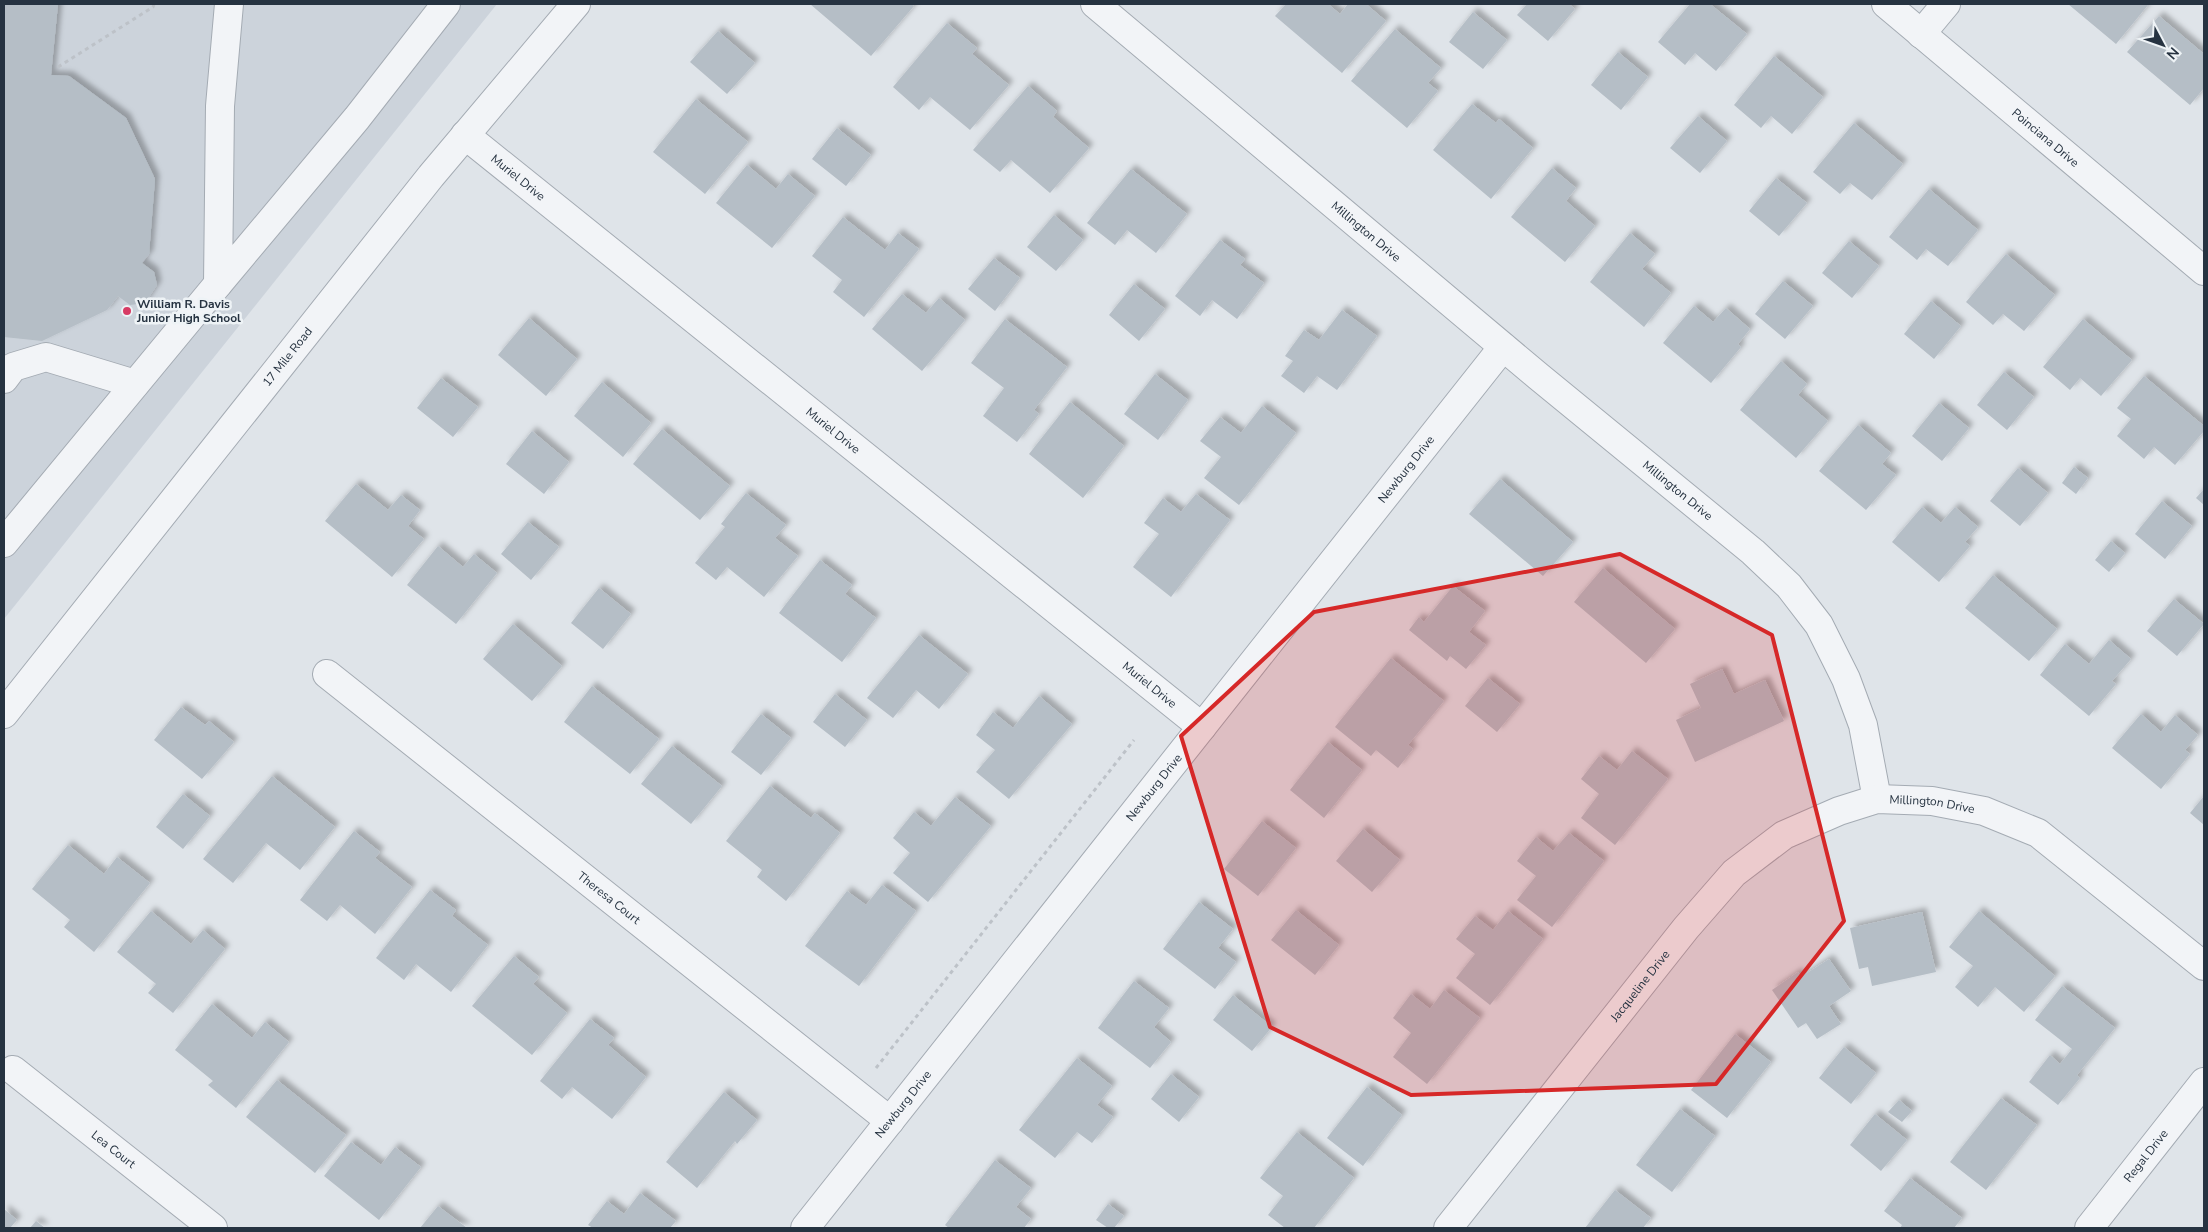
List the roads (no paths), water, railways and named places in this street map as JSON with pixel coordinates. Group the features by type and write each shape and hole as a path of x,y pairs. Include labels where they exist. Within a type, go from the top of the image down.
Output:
{"street":[{"path":"218,284 220,106 229,4"},
{"path":"4,543 357,118 446,4"},
{"name":"17 Mile Road","path":"4,714 465,135 576,4"},
{"name":"Millington Drive","path":"1095,4 1504,347 1753,552 1789,586 1819,626 1846,679 1863,725 1877,799 1932,801 1984,810 2038,833 2204,966"},
{"name":"Poinciana Drive","path":"1886,4 2204,271"},
{"path":"1921,34 1946,4"},
{"name":"Muriel Drive","path":"465,135 1202,727"},
{"name":"Newburg Drive","path":"805,1228 1504,347"},
{"path":"4,379 13,368 46,357 135,384"},
{"name":"Theresa Court","path":"327,674 890,1120"},
{"name":"Jacqueline Drive","path":"1448,1228 1686,928 1734,873 1784,836 1839,811 1877,799"},
{"name":"Lea Court","path":"13,1070 212,1228"},
{"name":"Regal Drive","path":"2089,1228 2204,1082"}],"place":[{"name":"William R. Davis Junior High School","path":"127,311"}]}
